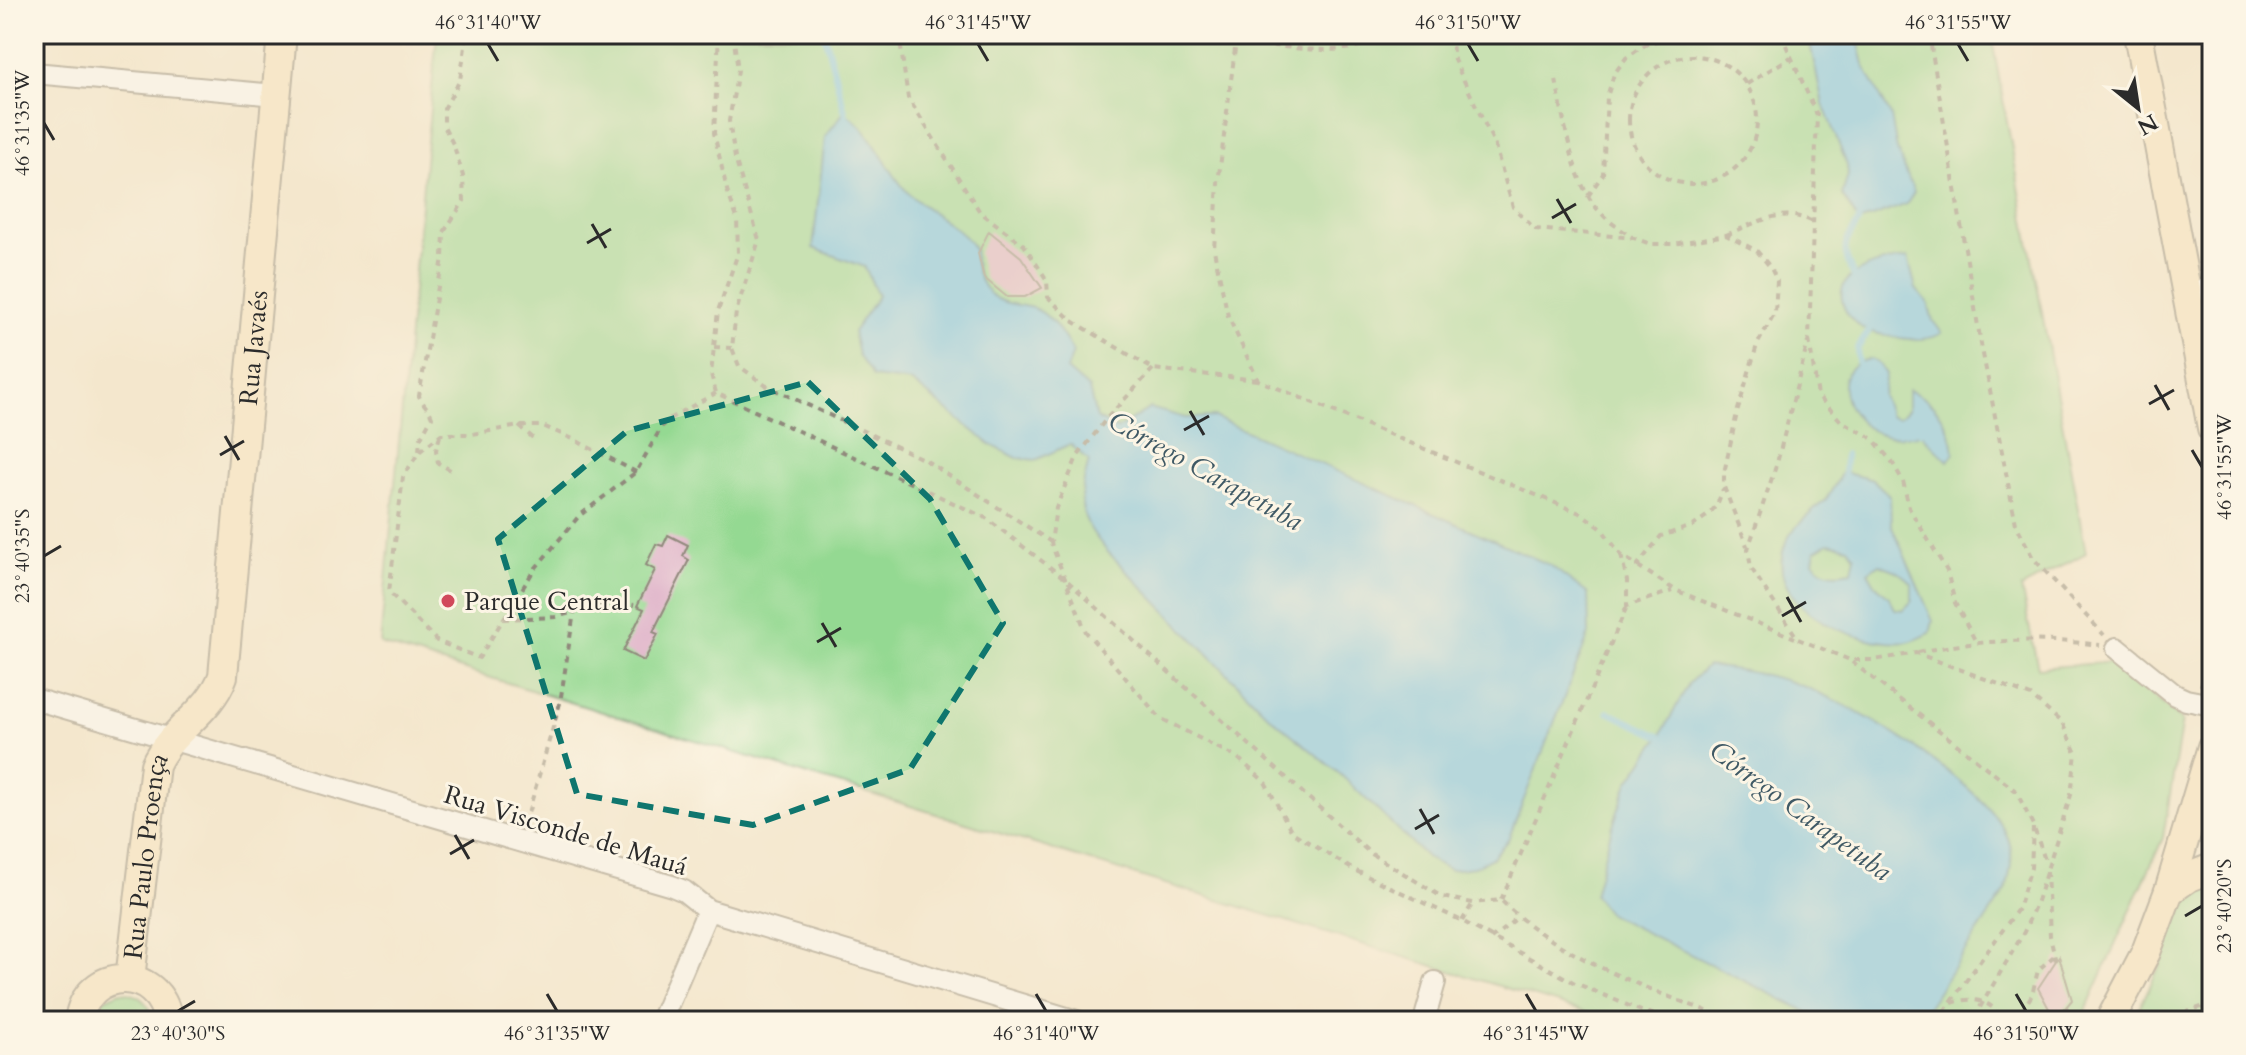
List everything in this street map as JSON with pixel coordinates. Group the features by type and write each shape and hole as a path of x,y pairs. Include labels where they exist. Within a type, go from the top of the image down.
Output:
{"street":[{"name":"Rua Javaés","path":"172,739 217,691 223,676 282,34"},
{"path":"2138,34 2199,291 2212,428"},
{"path":"34,73 276,95"},
{"path":"2117,648 2175,695 2212,705"},
{"name":"Rua Visconde de Mauá","path":"34,699 672,886 684,891 708,910 1077,1021"},
{"name":"Rua Paulo Proença","path":"130,979 155,765 172,739"},
{"path":"2110,1021 2146,952 2169,891 2212,747"},
{"path":"2169,891 2189,877 2212,868"},
{"path":"661,1021 708,910"},
{"path":"79,1021 86,1000 95,989 108,982 130,979 156,992 164,1004 168,1021"},
{"path":"1424,1021 1435,982"}],"path":[{"path":"419,452 420,439 432,417 419,396 443,258 444,232 464,201 463,176 444,126 444,109 460,80 467,34"},
{"path":"716,393 711,374 718,311 738,253 737,218 714,133 719,34"},
{"path":"733,34 738,70 729,121 735,158 759,240 736,312 732,348 739,366 765,385 925,460 1051,543"},
{"path":"899,34 908,98 980,212 1024,245 1047,280 1048,297 1071,320 1153,369 1258,380 1582,514 1601,528 1621,555 1675,590 1850,660 2001,777 2016,791 2033,825 2047,865 2050,936 2055,958 2038,970 2032,995 2015,1021"},
{"path":"1222,34 1236,41 1323,50 1353,49 1375,40 1380,34"},
{"path":"1451,34 1454,60 1494,143 1513,207 1535,229 1673,244 1726,235 1782,214 1798,214 1813,222"},
{"path":"1588,196 1603,174 1607,97 1614,74 1626,58 1645,45 1676,34"},
{"path":"1781,34 1817,115 1809,338 1818,396 1841,421 1872,438 1892,462 1903,481 1909,508 1947,571 1955,603 1976,642"},
{"path":"1929,34 1981,344 2016,524 2033,558 2117,648"},
{"path":"1236,41 1218,183 1214,250 1228,316 1258,380"},
{"path":"1747,84 1791,57"},
{"path":"1676,58 1706,58 1733,70 1747,84 1756,103 1758,122 1754,142 1729,174 1711,183 1691,185 1671,181 1653,171 1640,156 1631,138 1631,108 1642,81 1657,67 1676,58"},
{"path":"1556,80 1573,154 1588,196 1601,214 1634,238"},
{"path":"1726,235 1757,251 1777,281 1775,312 1757,345 1737,413 1724,473 1724,487 1748,549 1751,568 1798,639"},
{"path":"1748,549 1777,463 1809,338"},
{"path":"714,347 732,348"},
{"path":"1153,369 1107,418 1077,457 1056,508 1051,543 1086,632 1160,718 1238,758 1265,782 1292,832 1352,869 1462,921 1602,996 1679,1021"},
{"path":"636,472 543,426 519,426 472,434 441,434 419,452 403,477 389,592 437,641 479,658 534,570 579,516 636,472 665,421 716,393"},
{"path":"716,393 986,518 1064,578 1370,853 1442,897 1473,903 1501,900"},
{"path":"519,426 533,438"},
{"path":"441,434 436,450 438,463 452,471"},
{"path":"1636,567 1661,536 1693,526 1708,515 1717,505 1724,487"},
{"path":"1501,900 1627,606 1627,581 1621,555"},
{"path":"1627,606 1675,590"},
{"path":"503,619 556,617 613,601 634,605"},
{"path":"520,842 560,703 574,612"},
{"path":"1850,660 1874,660 1976,642 2072,642 2117,648"},
{"path":"1916,653 2031,696 2062,723 2076,753 2071,795 2037,901 2024,932 1972,1021"},
{"path":"1937,1021 2018,909 2031,868 2033,825"},
{"path":"1501,900 1518,918 1623,978 1734,1021"},
{"path":"1462,921 1473,903"},
{"path":"1491,939 1518,918"},
{"path":"1950,1004 1965,998 1983,1000 1999,1013 2003,1021"},
{"path":"2162,1021 2212,1003"},
{"path":"2073,1021 2077,1013"}],"highlighted area":[{"path":"808,382 930,499 1003,623 910,769 753,825 577,794 498,539 627,431"}],"green space":[{"name":"Parque Central","path":"437,34 1991,34 2086,553 2021,588 2038,668 2114,662 2182,721 2163,838 2085,1012 2079,1021 1614,1021 380,644"},
{"path":"2212,885 2212,1021 2133,1021 2161,963 2180,906 2200,889"},
{"path":"120,992 143,1000 155,1021 91,1021 101,1000"}],"water":[{"path":"1813,34 1859,34 1865,68 1891,116 1897,150 1914,192 1907,204 1859,222 1842,195 1848,175 1847,165 1823,104 1811,48"},
{"path":"844,112 871,139 909,194 970,243 978,275 991,295 1005,302 1039,310 1056,326 1073,352 1067,370 1089,389 1096,418 1117,429 1150,408 1185,418 1214,417 1550,565 1588,594 1589,634 1508,840 1492,858 1474,867 1450,870 1428,859 1341,775 1268,715 1097,539 1083,509 1083,488 1089,461 1070,444 1036,460 1017,458 991,445 912,382 873,377 858,355 853,332 878,296 865,267 813,248 825,137"},
{"path":"1908,258 1916,289 1928,303 1933,321 1942,333 1928,338 1905,339 1873,333 1860,327 1843,304 1842,290 1847,281 1864,269"},
{"path":"1871,359 1886,374 1882,395 1890,416 1899,418 1908,409 1908,390 1926,400 1940,414 1953,442 1954,453 1948,461 1922,435 1882,434 1868,428 1851,410 1846,400 1845,379 1849,370 1858,363"},
{"path":"1842,472 1873,480 1890,496 1891,524 1933,621 1930,633 1916,640 1887,642 1841,630 1801,605 1787,587 1782,567 1788,538 1826,499","holes":["1828,543 1848,547 1855,556 1852,571 1830,572 1813,561 1815,551","1879,564 1897,571 1912,583 1912,601 1903,610 1895,609 1868,572"]},
{"path":"1707,666 1791,682 1878,724 1971,791 1993,814 2007,836 2011,856 2006,890 1918,1021 1826,1021 1610,915 1594,895 1628,783 1661,735 1689,683"}],"building":[{"path":"989,231 1021,257 1042,288 1025,297 1007,297 984,278 978,253"},
{"path":"668,535 688,545 683,556 689,560 653,632 658,634 644,661 623,651 644,609 637,606 655,570 646,565 656,544 663,546"},
{"path":"2059,956 2072,1000 2055,1020 2038,988"}],"waterway":[{"name":"Córrego Carapetuba","path":"824,34 847,119"},
{"path":"1856,283 1845,250 1860,216"},
{"path":"1859,369 1857,349 1869,331 1867,324"},
{"path":"1844,478 1845,454"},
{"name":"Córrego Carapetuba","path":"1608,712 1666,739"}],"place":[{"name":"Parque Central","path":"448,601"}]}
